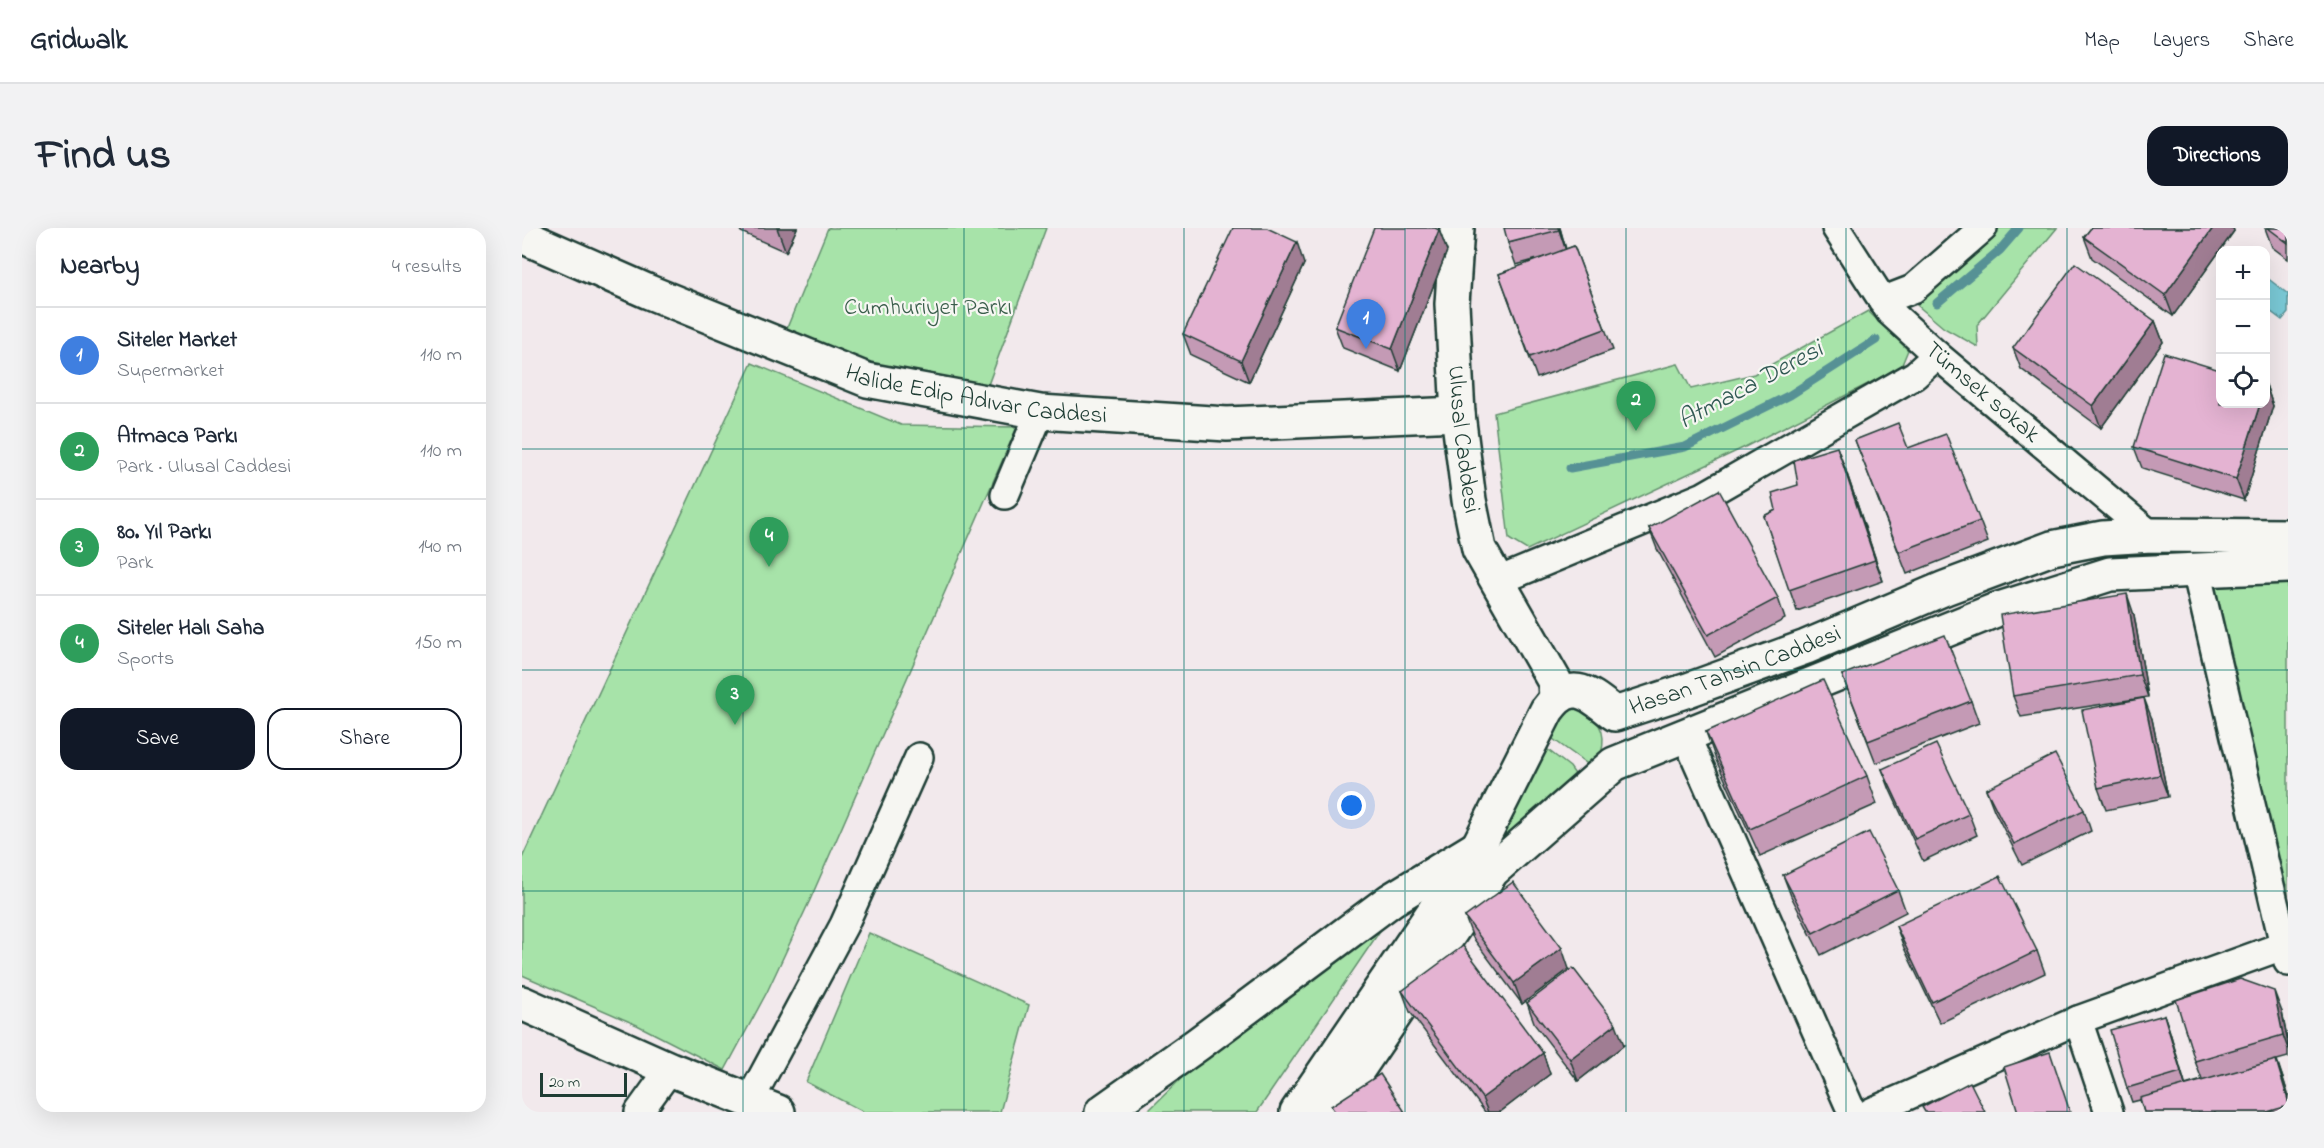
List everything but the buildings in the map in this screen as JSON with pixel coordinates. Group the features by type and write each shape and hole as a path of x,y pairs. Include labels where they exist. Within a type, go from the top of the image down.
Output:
{"main road":[{"name":"Ulusal Caddesi","path":"1457,228 1452,304 1458,414 1469,500 1479,549 1530,634"},
{"name":"Halide Edip Adıvar Caddesi","path":"522,236 649,292 867,380 1040,412 1227,424 1458,414"},
{"name":"Hasan Tahsin Caddesi","path":"1530,634 1571,694 1615,714 1806,647 1945,588 2052,548 2103,538 2151,535 2288,536"},
{"name":"Hasan Tahsin Caddesi","path":"1329,1112 1480,885 1509,855 1614,764 1996,610 2110,574 2288,566"},
{"path":"1298,1112 1478,847 1571,694"},
{"path":"1614,764 1619,749 1619,730 1615,714"},
{"path":"1478,847 1484,855 1496,860 1509,855"},
{"path":"1102,1112 1198,1044 1391,900 1433,872 1478,847"},
{"path":"522,1003 670,1069 764,1106"}],"street":[{"name":"Tümsek sokak","path":"1836,228 1890,312 1937,356 2151,535"},
{"path":"1882,301 1913,289 1975,231"},
{"path":"1498,581 1704,496 1915,375 1937,356"},
{"path":"1005,495 1040,412"},
{"path":"1871,1112 2078,1020 2286,951 2196,570"},
{"path":"1686,736 1852,1112"},
{"path":"764,1106 919,757"},
{"path":"2078,1020 2109,1112"},
{"path":"639,1112 670,1069"}],"green space":[{"name":"Cumhuriyet Parkı","path":"828,228 1046,228 982,401 780,345"},
{"path":"1983,228 2057,228 1977,325 1978,347 1944,328 1911,300"},
{"path":"1868,311 1908,350 1901,367 1743,448 1527,550 1509,539 1494,413 1678,364 1691,389 1754,374"},
{"path":"752,363 901,425 1017,427 810,900 767,992 725,1070 637,1025 522,975 522,858"},
{"path":"2209,569 2288,571 2288,944"},
{"path":"1578,706 1595,720 1602,731 1601,754 1589,765 1546,734 1554,715"},
{"path":"1539,743 1570,767 1577,777 1505,839 1499,838"},
{"path":"1388,919 1257,1112 1147,1112 1207,1053"},
{"path":"869,933 1029,1005 1000,1112 864,1112 806,1082"}],"water":[{"path":"2270,280 2288,294 2288,313 2282,320 2270,311"}],"waterway":[{"name":"Atmaca Deresi","path":"1937,303 2000,250 2019,228"},
{"name":"Atmaca Deresi","path":"1570,468 1685,447 1790,395 1876,340"}],"place":[{"name":"Siteler Market","path":"1366,349"},
{"name":"Atmaca Parkı","path":"1636,431"},
{"name":"Siteler Halı Saha","path":"769,567"},
{"name":"80. Yıl Parkı","path":"735,725"}]}
